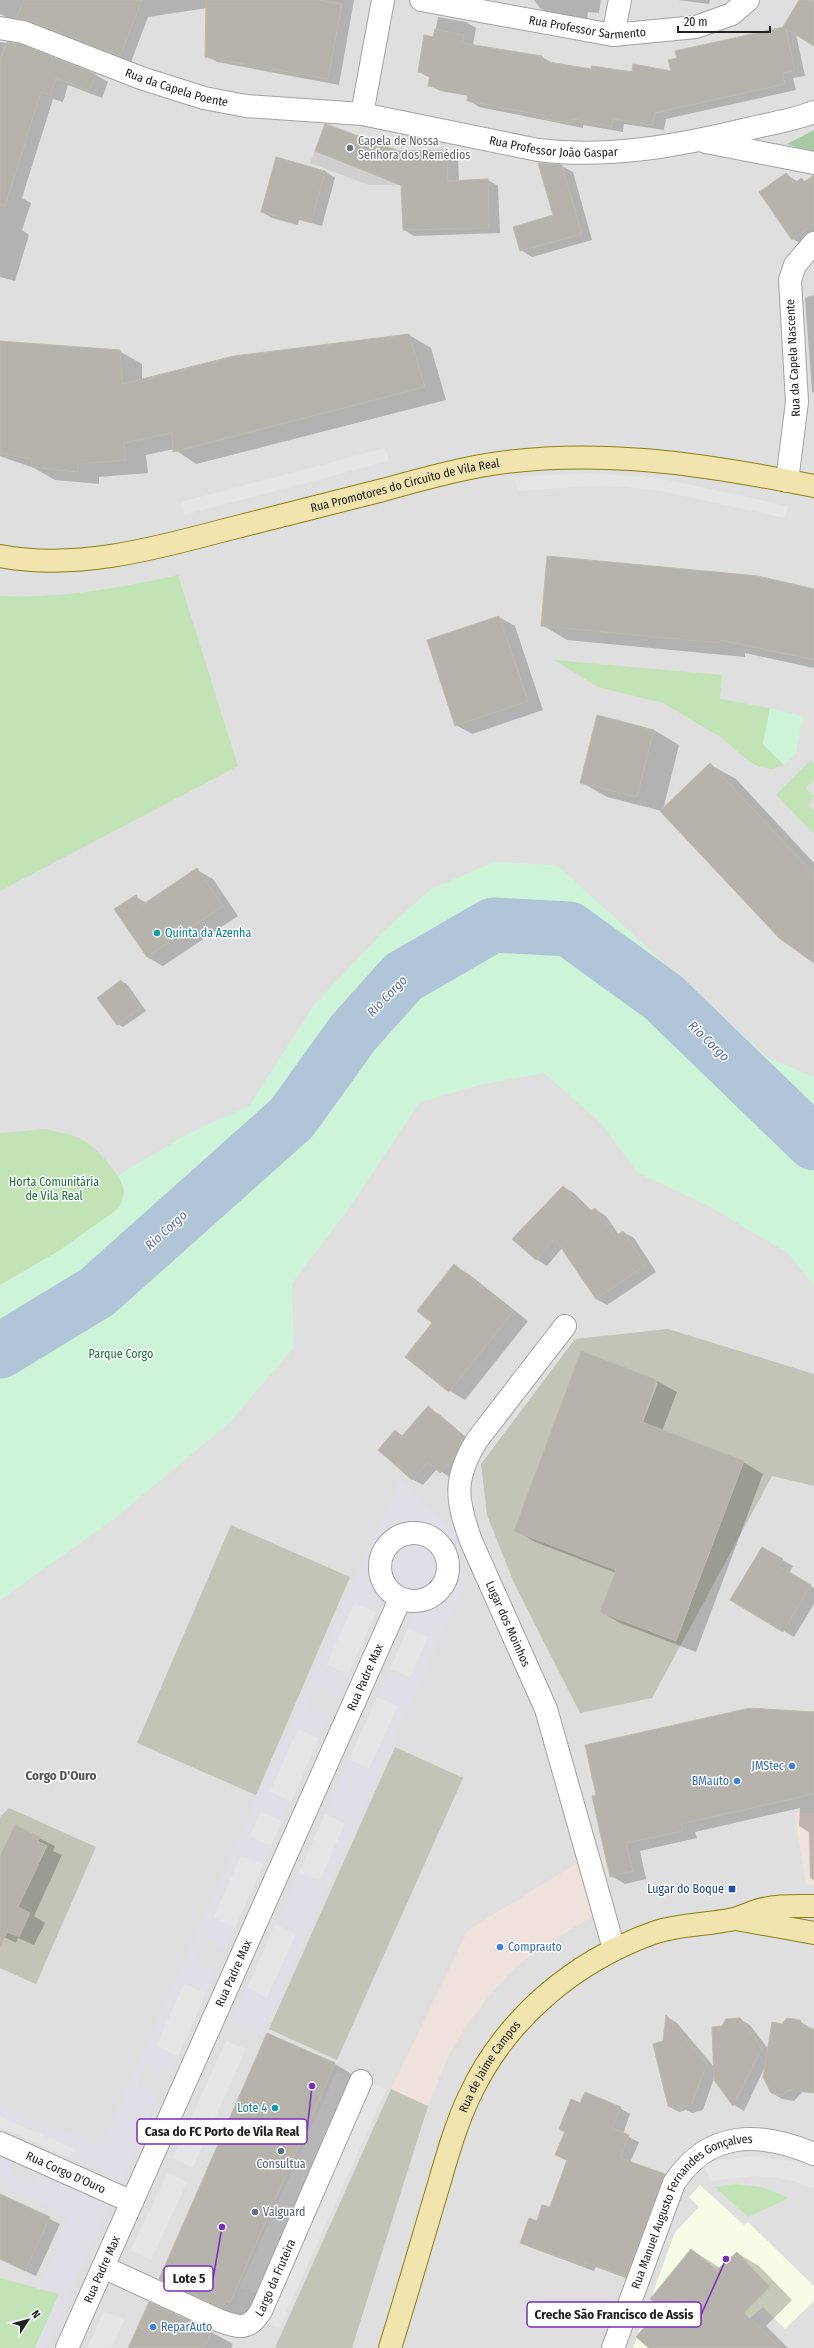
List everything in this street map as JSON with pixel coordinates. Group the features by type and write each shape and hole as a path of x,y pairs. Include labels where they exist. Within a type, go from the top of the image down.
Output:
{"main road":[{"name":"Rua Promotores do Circuito de Vila Real","path":"0,556 57,561 129,553 186,541 436,475 480,466 531,460 588,457 650,460 814,486"},
{"path":"735,1919 774,1906 814,1906"},
{"name":"Rua de Jaime Campos","path":"390,2348 454,2136 480,2076 506,2037 536,2003 587,1964 614,1949 667,1930 735,1919"},
{"path":"735,1919 814,1933"}],"street":[{"path":"362,114 383,0"},
{"name":"Rua Professor Sarmento","path":"421,0 613,35 696,27 732,14 748,0"},
{"path":"613,35 620,0"},
{"name":"Rua da Capela Poente","path":"0,28 23,32 141,78 204,98 246,106 362,114"},
{"path":"699,141 814,112"},
{"name":"Rua Professor João Gaspar","path":"362,114 564,154 604,154 699,141"},
{"path":"699,141 814,162"},
{"name":"Rua da Capela Nascente","path":"787,481 797,402 790,280 795,266 814,243"},
{"name":"Lugar dos Moinhos","path":"566,1326 477,1440 468,1454 458,1484 464,1522 471,1541 546,1709 614,1949"},
{"name":"Rua Padre Max","path":"67,2348 400,1599"},
{"name":"Largo da Fruteira","path":"103,2267 218,2320 243,2326 253,2323 261,2311 361,2081"},
{"name":"Rua Manuel Augusto Fernandes Gonçalves","path":"612,2348 674,2183 692,2160 715,2145 742,2139 777,2142 814,2154"},
{"name":"Rua Corgo D'Ouro","path":"0,2143 132,2202"}],"shaded area":[{"path":"0,0 814,0 814,2348 0,2348"},
{"path":"326,123 400,151 401,185 369,185 310,163"},
{"path":"385,448 389,461 184,515 181,502"},
{"path":"590,473 663,479 788,506 785,518 661,491 626,487 590,486 517,491 515,477"},
{"path":"668,1329 814,1374 814,1486 772,1476 652,1698 580,1713 514,1583 487,1515 481,1464 575,1339"},
{"path":"400,1478 456,1535 465,1583 262,2037 231,2023 247,1988 268,1998 296,1934 275,1924 299,1872 320,1881 345,1823 325,1814 349,1760 370,1769 398,1706 377,1697 390,1669 410,1678 428,1637 408,1628 415,1613 426,1611 440,1605 451,1594 457,1581 459,1566 457,1551 449,1538 437,1528 423,1522 408,1522 393,1526 381,1534 372,1547 368,1562 369,1577 374,1591 382,1600 376,1612 354,1603 326,1665 348,1675 338,1698 316,1688 307,1708 328,1718 319,1738 297,1729 270,1791 291,1802 282,1821 260,1812 250,1836 271,1846 263,1865 241,1855 213,1917 235,1928 225,1949 204,1939 194,1960 216,1970 206,1993 184,1983 156,2046 178,2056 168,2076 146,2066 137,2086 159,2096 122,2181 70,2158 74,2149 0,2116 0,2103 100,2148"},
{"path":"231,1525 350,1577 256,1795 137,1743"},
{"path":"410,1546 418,1546 423,1547 430,1552 435,1559 435,1577 430,1584 423,1589 410,1590 402,1587 395,1580 392,1572 392,1564 395,1556 402,1549"},
{"path":"354,1603 376,1612 348,1675 326,1665"},
{"path":"408,1628 429,1637 410,1678 390,1669"},
{"path":"377,1697 398,1706 369,1769 349,1760"},
{"path":"298,1728 319,1738 291,1802 270,1792"},
{"path":"395,1747 463,1778 337,2060 269,2029"},
{"path":"9,1808 96,1847 36,1984 0,1968 0,1817"},
{"path":"261,1812 282,1821 271,1846 250,1836"},
{"path":"794,1813 814,1813 814,1885 806,1885"},
{"path":"325,1814 346,1823 319,1881 299,1872"},
{"path":"241,1855 263,1865 235,1928 213,1918"},
{"path":"579,1862 595,1915 542,1946 514,1969 489,1996 466,2026 448,2057 428,2106 391,2089 468,1930"},
{"path":"275,1924 296,1934 267,1998 247,1988"},
{"path":"184,1983 206,1993 178,2056 156,2046"},
{"path":"226,2041 246,2049 193,2167 173,2158"},
{"path":"337,2071 353,2078 257,2294 240,2287"},
{"path":"373,2083 386,2090 279,2329 266,2323"},
{"path":"391,2089 428,2106 352,2348 275,2348"},
{"path":"0,2116 74,2149 70,2158 0,2127"},
{"path":"0,2156 17,2164 12,2175 34,2185 39,2174 109,2205 46,2348 35,2348 59,2294 38,2288 70,2214 0,2183"},
{"path":"753,2156 801,2163 814,2168 814,2187 812,2188 794,2181 773,2177 752,2176 711,2181 702,2163"},
{"path":"167,2173 187,2182 151,2260 131,2250"},
{"path":"700,2185 744,2225 748,2222 814,2286 814,2301 785,2329 763,2307 715,2348 633,2348 675,2232 699,2207 689,2197"},
{"path":"104,2311 124,2320 111,2348 87,2348"}],"green space":[{"path":"814,130 814,153 787,144"},
{"path":"178,575 238,766 0,891 0,596 45,596 90,592"},
{"path":"554,660 722,675 720,699 770,708 763,744 784,765 772,769 759,767 747,760 722,738 663,703 598,687"},
{"path":"770,708 803,716 796,753 784,765 763,744"},
{"path":"811,760 814,764 814,780 806,788 814,796 808,805 814,811 814,834 776,795"},
{"name":"Parque Corgo","path":"495,862 557,865 768,1058 814,1077 814,1286 788,1253 711,1207 638,1173 601,1123 544,1073 479,1085 420,1102 350,1207 292,1283 294,1347 231,1421 110,1522 0,1600 0,1285 57,1252 118,1209 124,1192 118,1175 190,1133 249,1106 315,1004 382,933 431,889"},
{"name":"Horta Comunitária de Vila Real","path":"46,1129 77,1137 94,1148 115,1171 123,1186 124,1198 118,1208 88,1232 48,1258 0,1285 0,1133"},
{"path":"733,2184 762,2187 789,2198 748,2217 715,2187"},
{"path":"0,2278 59,2294 35,2348 0,2348"}],"building":[{"path":"24,0 142,0 120,56 28,20 16,18"},
{"path":"206,0 319,0 342,4 328,79 205,57"},
{"path":"799,0 814,0 814,46 786,29 795,70 783,73 785,84 655,113 653,125 613,119 612,127 573,119 572,123 546,119 546,116 467,101 468,93 428,86 430,74 418,72 424,35 433,37 435,29 464,35 462,43 542,56 542,61 591,69 592,66 632,72 633,64 671,71 668,60 677,58 675,51 783,27"},
{"path":"7,42 20,44 96,74 89,91 56,78 50,95 41,92 5,206 0,205 0,60"},
{"path":"325,124 399,151 447,150 448,181 488,179 489,228 403,230 401,185 315,151"},
{"path":"276,157 325,171 312,221 289,214 287,219 261,212"},
{"path":"538,163 562,165 582,234 520,251 513,227 553,215"},
{"path":"786,173 794,183 802,178 804,182 814,175 814,224 792,240 759,192"},
{"path":"409,334 425,387 173,452 172,433 124,443 126,460 78,464 77,472 32,467 31,459 0,453 0,341 120,350 122,384 234,356"},
{"path":"547,556 758,576 814,589 814,660 720,640 720,643 541,626"},
{"path":"499,616 528,701 455,726 427,640"},
{"path":"597,715 654,730 637,797 580,783"},
{"path":"710,763 814,874 814,963 779,938 660,811"},
{"name":"Quinta da Azenha","path":"197,868 223,906 147,957 114,909 136,895 142,905"},
{"path":"121,980 141,1008 117,1025 97,998"},
{"path":"563,1186 590,1212 595,1208 615,1237 623,1231 646,1265 596,1299 555,1239 536,1260 512,1239"},
{"path":"454,1264 513,1312 449,1392 405,1357 432,1323 417,1311"},
{"path":"581,1351 657,1380 642,1422 744,1461 676,1641 600,1612 616,1570 514,1531"},
{"path":"428,1406 464,1437 455,1456 440,1473 428,1462 412,1480 378,1450 395,1430 402,1436"},
{"path":"762,1547 783,1559 779,1566 811,1585 783,1632 730,1600"},
{"path":"750,1708 814,1712 814,1794 681,1824 683,1831 626,1843 633,1871 610,1877 592,1796 596,1795 585,1745"},
{"path":"15,1825 40,1837 38,1841 47,1846 18,1907 30,1913 19,1937 7,1932 0,1947 0,1856"},
{"path":"666,2015 707,2064 692,2104 681,2108 675,2104 668,2106 653,2044 663,2041"},
{"path":"740,2018 762,2048 733,2106 714,2080 712,2027 722,2026 726,2019"},
{"path":"787,2018 800,2020 804,2027 814,2029 814,2093 788,2090 783,2095 771,2093 763,2077 772,2022 782,2024"},
{"path":"267,2033 335,2063 230,2303 226,2301 222,2308 159,2279"},
{"path":"585,2092 621,2107 612,2128 629,2135 620,2158 665,2174 626,2277 585,2262 584,2266 520,2243 529,2218 537,2221 542,2205 550,2207 567,2160 555,2155 565,2132 559,2129 571,2099 580,2103"},
{"path":"0,2194 50,2217 25,2271 0,2259"},
{"path":"691,2249 717,2270 737,2252 770,2287 744,2313 780,2348 649,2348 636,2337 661,2307 650,2299"},
{"path":"149,2302 212,2331 204,2348 128,2348"}],"waterway":[{"name":"Rio Corgo","path":"0,1351 97,1292 292,1118 353,1033 403,977 493,925 569,929 663,997 814,1143"}],"place":[{"name":"Capela de Nossa Senhora dos Remédios","path":"350,148"},
{"name":"Quinta da Azenha","path":"157,933"},
{"name":"JMStec","path":"792,1766"},
{"name":"BMauto","path":"737,1781"},
{"name":"Lugar do Boque","path":"732,1889"},
{"name":"Comprauto","path":"500,1947"},
{"name":"Casa do FC Porto de Vila Real","path":"312,2086"},
{"name":"Lote 4","path":"275,2108"},
{"name":"Consultua","path":"281,2151"},
{"name":"Valguard","path":"255,2212"},
{"name":"Lote 5","path":"222,2227"},
{"name":"Creche São Francisco de Assis","path":"726,2259"},
{"name":"ReparAuto","path":"153,2327"}],"district":[{"name":"Corgo D'Ouro","path":"61,1775"}]}
